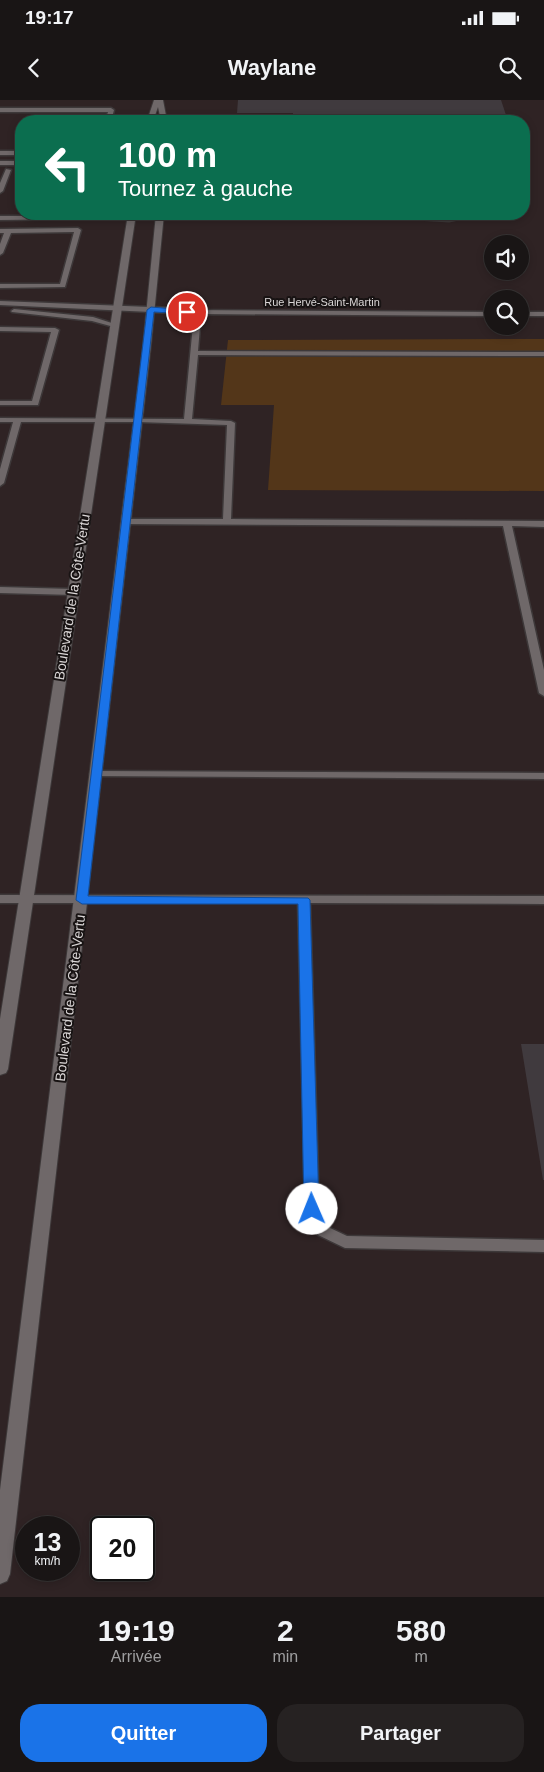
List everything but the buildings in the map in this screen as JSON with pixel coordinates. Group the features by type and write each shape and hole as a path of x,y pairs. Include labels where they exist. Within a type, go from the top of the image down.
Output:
{"street":[{"path":"153,115 159,100"},
{"path":"159,100 163,115"},
{"name":"Boulevard de la Côte-Vertu","path":"0,1069 131,220"},
{"name":"Boulevard de la Côte-Vertu","path":"0,1574 82,900 95,774 151,310 159,220"}],"lane":[{"path":"0,110 111,110 110,115"},
{"path":"0,153 15,153"},
{"path":"0,161 15,162"},
{"path":"8,170 15,168"},
{"path":"8,170 15,170"},
{"path":"0,190 8,170"},
{"path":"0,218 15,218"},
{"path":"0,253 8,230"},
{"path":"0,231 78,230 63,286 0,286"},
{"name":"Rue Hervé-Saint-Martin","path":"0,304 198,312 484,314"},
{"path":"0,310 93,318 114,325"},
{"path":"188,421 198,312"},
{"path":"529,314 544,314"},
{"path":"0,329 55,330 35,402 0,402"},
{"path":"193,353 544,354"},
{"path":"0,420 138,420 231,423 226,522"},
{"path":"0,483 3,458 18,420"},
{"path":"126,522 544,524"},
{"path":"507,524 544,693"},
{"path":"0,590 73,592"},
{"path":"95,774 544,776"},
{"path":"0,900 544,900"},
{"path":"304,900 312,1209 323,1231 345,1242 544,1246"}],"shaded area":[{"path":"0,100 544,100 544,1597 0,1597"},
{"path":"544,339 544,491 268,490 274,405 221,405 228,340"}],"route":[{"path":"187,312 151,310 88,831 82,900 304,900 312,1209"}]}
